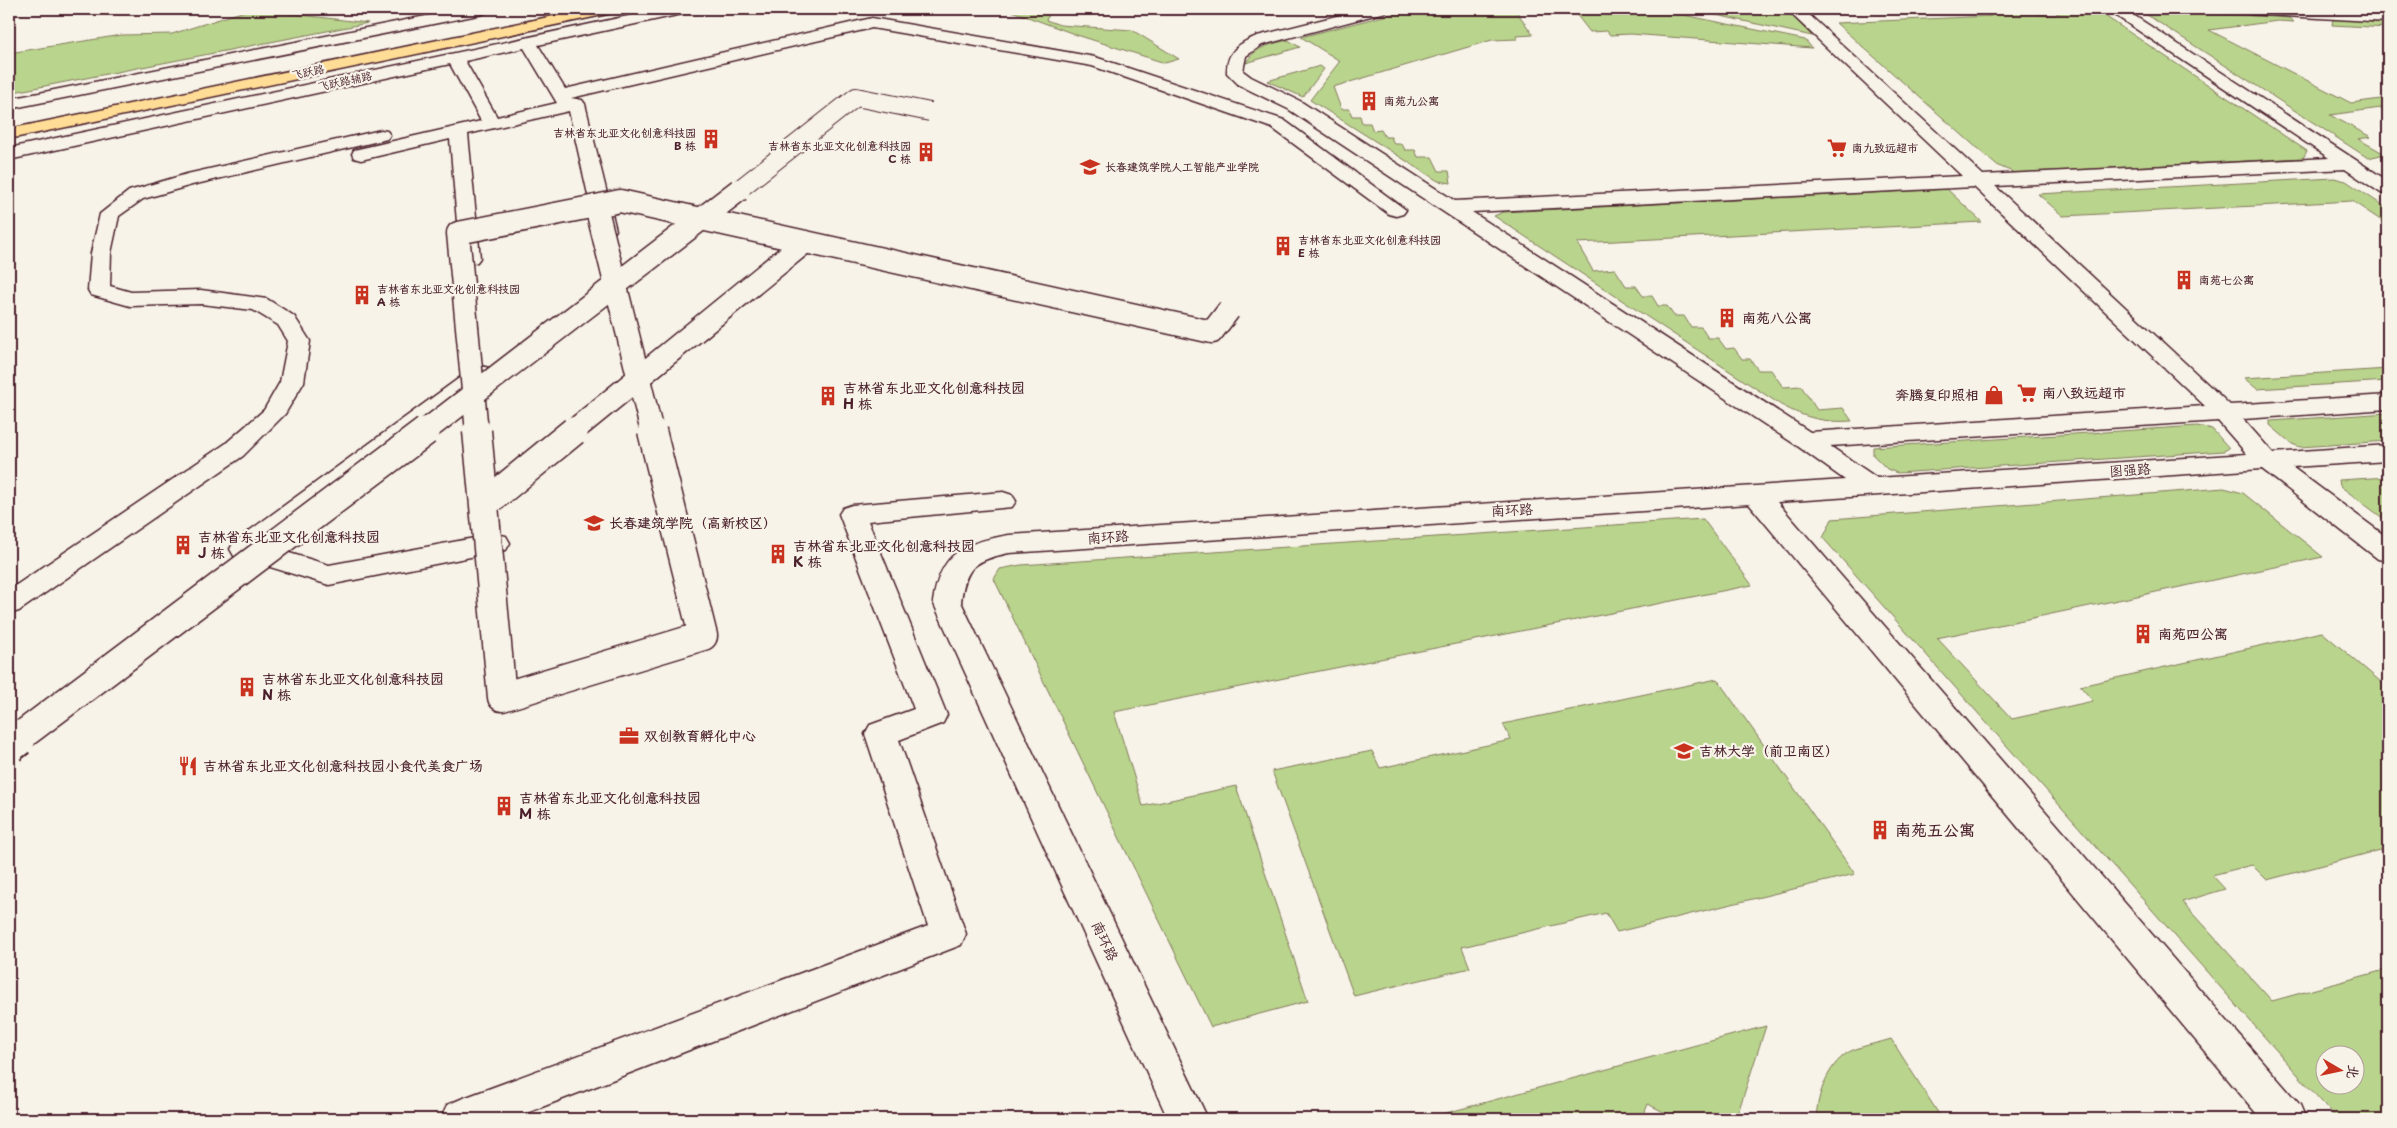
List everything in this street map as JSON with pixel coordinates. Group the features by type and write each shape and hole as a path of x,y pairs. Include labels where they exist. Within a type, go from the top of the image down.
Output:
{"main road":[{"name":"飞跃路","path":"9,122 564,13 608,9"},
{"name":"飞跃路","path":"9,134 385,55 564,13"}],"street":[{"path":"9,104 483,9"},
{"path":"1381,9 1263,39 1247,46 1237,54 1234,64 1235,73 1245,81 1294,105 1451,207 1805,440 1873,488"},
{"path":"1794,9 1981,181 2226,413 2268,461 2388,552"},
{"path":"2114,9 2388,189"},
{"path":"2250,9 2321,11 2388,17"},
{"path":"564,13 677,10"},
{"name":"飞跃路辅路","path":"9,154 677,10"},
{"path":"9,604 234,450 273,414 292,382 299,341 286,321 259,304 201,297 130,299 99,290 101,252 110,214 136,195 187,180 564,100 872,23 1095,62 1278,124 1396,210"},
{"path":"528,42 564,100 576,104 703,636 509,693 492,498 458,233 596,205 620,201 1182,330 1212,332 1228,310"},
{"path":"315,88 385,55"},
{"path":"455,58 488,117"},
{"path":"496,543 329,575 244,549 616,286 856,97 930,112"},
{"path":"361,154 459,132 488,117"},
{"path":"459,132 502,696 703,636 596,205"},
{"path":"1451,207 2349,163"},
{"path":"492,498 805,242"},
{"path":"9,745 477,384"},
{"path":"1805,440 2388,402"},
{"name":"图强路","path":"1873,488 2388,453"},
{"name":"南环路","path":"1188,1119 947,602 949,580 960,562 979,549 1009,544 1381,518 1873,488"},
{"path":"1757,496 2286,1119"},
{"path":"461,1119 948,934 881,734 932,715 852,514 1003,501"}],"green space":[{"path":"251,9 368,23 9,93 9,53 122,35 172,34"},
{"path":"1006,9 1053,9 1046,20 1060,25 1132,30 1179,59 1165,63 1077,35"},
{"path":"1411,9 1515,9 1533,35 1516,36 1518,39 1492,40 1333,87 1341,109 1349,109 1352,116 1360,116 1362,123 1370,123 1373,131 1381,130 1385,137 1391,137 1394,144 1402,144 1405,150 1415,150 1418,157 1432,157 1439,171 1449,171 1451,183 1438,181 1310,100 1340,61 1301,37"},
{"path":"1572,9 1655,9 1805,40 1812,48 1631,34 1610,35 1607,31 1590,32"},
{"path":"1686,9 1785,9 1812,36 1698,11"},
{"path":"1969,9 2027,9 2041,15 2055,15 2064,9 2096,10 2307,151 2303,158 2015,173 1996,165 1836,23 1991,16"},
{"path":"2143,9 2289,18 2294,22 2278,21 2209,30 2351,103 2388,98 2388,107 2330,115 2371,137 2358,139 2385,154 2368,158 2141,11"},
{"path":"2333,19 2388,23 2388,28 2332,25"},
{"path":"1288,40 1300,47 1246,63 1259,50"},
{"path":"1320,66 1324,69 1303,97 1267,81"},
{"path":"2334,178 2346,181 2388,209 2388,225 2352,201 2063,216 2038,194"},
{"path":"1947,189 1982,222 1577,243 1593,271 1615,269 1626,286 1636,286 1643,296 1652,296 1658,306 1667,306 1674,316 1684,316 1691,327 1701,327 1708,338 1718,338 1726,349 1734,348 1742,359 1750,359 1758,370 1771,370 1783,387 1801,386 1817,410 1843,408 1852,421 1815,419 1781,405 1494,216 1503,212"},
{"path":"2388,369 2388,381 2257,389 2244,378"},
{"path":"2388,413 2388,441 2300,447 2292,444 2270,425 2270,421"},
{"path":"2197,426 2212,429 2229,448 2224,451 1897,473 1887,469 1873,455 1873,447"},
{"path":"2388,477 2388,522 2340,486 2339,480"},
{"path":"2224,488 2243,493 2323,557 1937,638 2012,719 2093,701 2080,686 2322,632 2388,688 2388,848 2267,880 2252,865 2212,875 2225,889 2182,902 2272,1001 2388,969 2388,1114 2372,1119 2337,1119 2317,1096 2364,1096 2364,1046 2314,1046 2314,1093 1823,538 1832,519"},
{"path":"1703,519 1752,585 1114,712 1143,806 1236,786 1308,1001 1211,1027 994,579 1000,569 1021,565"},
{"path":"1717,679 1855,874 1617,932 1606,913 1462,947 1470,968 1354,996 1272,771 1372,751 1380,768 1511,740 1503,724"},
{"path":"1766,1026 1736,1119 1677,1119 1648,1104 1642,1119 1424,1119"},
{"path":"1891,1039 1942,1119 1816,1119 1822,1089 1837,1062 1853,1050"}],"place":[{"name":"南苑九公寓","path":"1369,101"},
{"name":"吉林省东北亚文化创意科技园 B 栋","path":"711,139"},
{"name":"南九致远超市","path":"1837,148"},
{"name":"吉林省东北亚文化创意科技园 C 栋","path":"926,152"},
{"name":"长春建筑学院人工智能产业学院","path":"1090,167"},
{"name":"吉林省东北亚文化创意科技园 E 栋","path":"1283,246"},
{"name":"南苑七公寓","path":"2184,280"},
{"name":"吉林省东北亚文化创意科技园 A 栋","path":"362,295"},
{"name":"南苑八公寓","path":"1727,318"},
{"name":"南八致远超市","path":"2027,393"},
{"name":"奔腾复印照相","path":"1994,395"},
{"name":"吉林省东北亚文化创意科技园 H 栋","path":"828,396"},
{"name":"长春建筑学院（高新校区）","path":"594,523"},
{"name":"吉林省东北亚文化创意科技园 J 栋","path":"183,545"},
{"name":"吉林省东北亚文化创意科技园 K 栋","path":"778,554"},
{"name":"南苑四公寓","path":"2143,634"},
{"name":"吉林省东北亚文化创意科技园 N 栋","path":"247,687"},
{"name":"双创教育孵化中心","path":"629,736"},
{"name":"吉林大学（前卫南区）","path":"1684,751"},
{"name":"吉林省东北亚文化创意科技园小食代美食广场","path":"188,766"},
{"name":"吉林省东北亚文化创意科技园 M 栋","path":"504,806"},
{"name":"南苑五公寓","path":"1880,830"}]}
